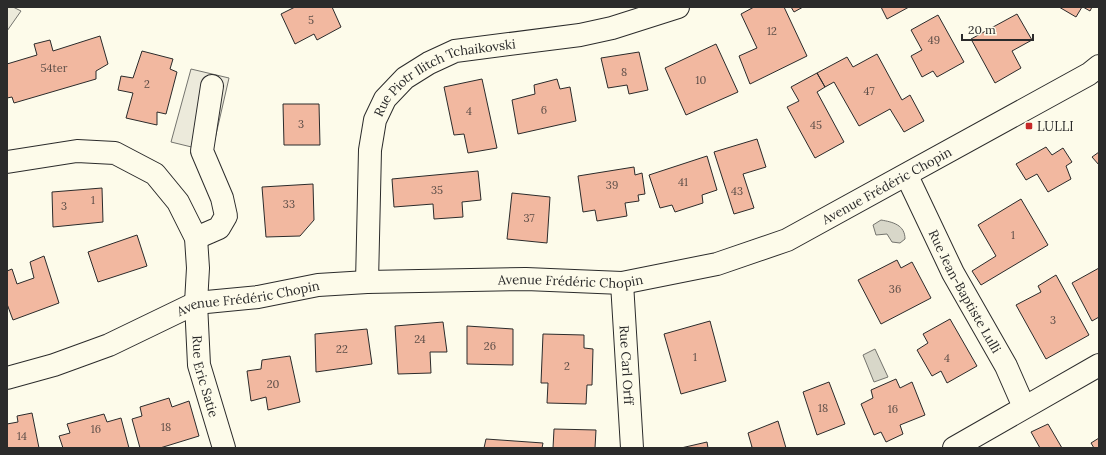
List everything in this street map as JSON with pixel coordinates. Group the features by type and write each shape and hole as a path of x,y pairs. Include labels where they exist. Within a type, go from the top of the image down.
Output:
{"street":[{"name":"Rue Piotr Ilitch Tchaikovski","path":"367,282 370,150 375,120 385,99 405,78 429,63 455,51 484,46 510,45 580,35 612,28 678,7"},
{"name":"Avenue Frédéric Chopin","path":"7,378 54,365 109,345 196,304 258,297 318,285 367,282 526,279 622,283 716,264 788,240 907,176 1089,74 1099,66"},
{"path":"7,162 77,151 115,153 155,174 178,202 196,238 219,228 226,216 222,198 202,151 212,86"},
{"name":"Rue Jean-Baptiste Lulli","path":"907,176 953,273 1006,366 1024,407"},
{"name":"Rue Eric Satie","path":"196,238 198,268 196,304 199,366 224,448"},
{"name":"Rue Carl Orff","path":"622,283 632,448"},
{"path":"954,448 1099,365"}],"shaded area":[{"path":"7,7 13,7 21,11 7,31"},
{"path":"191,69 229,78 212,152 171,142"},
{"path":"881,220 894,223 901,227 905,239 900,243 892,242 887,234 876,235 873,225"},
{"path":"875,349 888,377 874,382 863,355"}],"building":[{"path":"295,7 332,7 341,27 317,40 314,34 295,44 281,14"},
{"path":"754,7 784,7 807,56 750,84 739,56 757,48 741,14"},
{"path":"791,7 803,7 794,12"},
{"path":"881,7 909,7 887,19"},
{"path":"1059,7 1082,7 1076,17"},
{"path":"1083,7 1092,7 1090,11"},
{"path":"1017,14 1032,40 1012,51 1021,68 995,83 971,39"},
{"path":"938,15 964,62 937,77 933,71 922,77 911,56 922,50 911,30"},
{"path":"100,36 108,64 96,71 96,79 14,103 12,97 7,98 7,64 37,55 34,44 50,40 53,51"},
{"path":"716,44 738,92 686,115 665,68"},
{"path":"142,51 173,59 170,69 177,72 166,114 157,112 157,125 126,118 133,93 118,90 121,76 133,78"},
{"path":"639,52 648,90 629,94 627,85 608,88 601,58"},
{"path":"877,54 902,100 910,95 924,121 904,132 890,109 859,126 834,82 825,87 817,73 847,57 853,67"},
{"path":"817,73 825,87 817,92 844,142 815,158 787,107 799,101 791,87"},
{"path":"482,79 497,148 468,153 464,134 454,135 444,87"},
{"path":"557,79 560,89 570,87 576,121 518,134 512,100 535,94 534,85"},
{"path":"283,104 319,104 320,145 284,145"},
{"path":"757,139 766,167 743,174 754,208 734,214 714,152"},
{"path":"1046,147 1052,155 1063,148 1072,162 1066,166 1071,179 1048,192 1037,174 1026,180 1016,164"},
{"path":"1099,152 1099,165 1092,157"},
{"path":"707,156 717,190 702,195 703,203 675,212 672,205 660,208 649,175"},
{"path":"634,167 635,175 642,173 645,194 638,195 639,201 625,203 627,216 597,221 595,210 583,212 578,176"},
{"path":"478,171 481,200 462,202 463,217 434,219 433,204 394,207 392,179"},
{"path":"313,184 314,220 300,236 266,237 262,187"},
{"path":"102,188 103,222 53,227 52,192"},
{"path":"512,193 550,197 547,243 507,239"},
{"path":"1021,199 1048,245 981,285 972,271 996,256 978,225"},
{"path":"137,235 147,266 98,282 88,252"},
{"path":"44,256 59,303 13,320 7,304 7,271 12,269 17,284 34,278 30,262"},
{"path":"897,260 901,268 912,262 931,298 881,324 858,280"},
{"path":"1099,268 1099,317 1092,321 1072,283"},
{"path":"1056,275 1089,335 1046,359 1016,305 1041,292 1038,286"},
{"path":"950,319 977,366 947,383 941,371 932,376 917,350 928,343 923,334"},
{"path":"710,321 726,381 681,394 664,334"},
{"path":"443,322 447,352 430,352 431,373 398,374 395,326"},
{"path":"467,326 513,329 513,365 467,364"},
{"path":"367,329 372,364 316,372 315,334"},
{"path":"543,334 584,335 584,348 593,349 592,385 587,385 586,404 547,403 548,383 541,383"},
{"path":"290,356 300,402 268,410 266,397 251,401 247,371 261,369 262,360"},
{"path":"896,379 900,388 912,382 925,415 900,425 903,434 886,442 881,432 874,435 861,404 873,398 871,390"},
{"path":"829,382 845,424 817,435 803,392"},
{"path":"169,398 172,407 189,401 199,436 160,448 140,448 132,419 142,416 140,407"},
{"path":"32,413 39,448 7,448 7,424 18,422 17,416"},
{"path":"104,414 107,422 121,418 129,448 63,448 59,436 70,433 67,424"},
{"path":"778,421 786,448 749,448 752,447 748,433"},
{"path":"1048,424 1062,448 1040,448 1031,432"},
{"path":"554,429 596,430 595,448 553,448"},
{"path":"1099,438 1099,448 1094,448 1091,443"},
{"path":"486,439 543,443 542,448 484,448"},
{"path":"707,442 708,448 681,448"}],"place":[{"name":"LULLI","path":"1029,126"}]}
